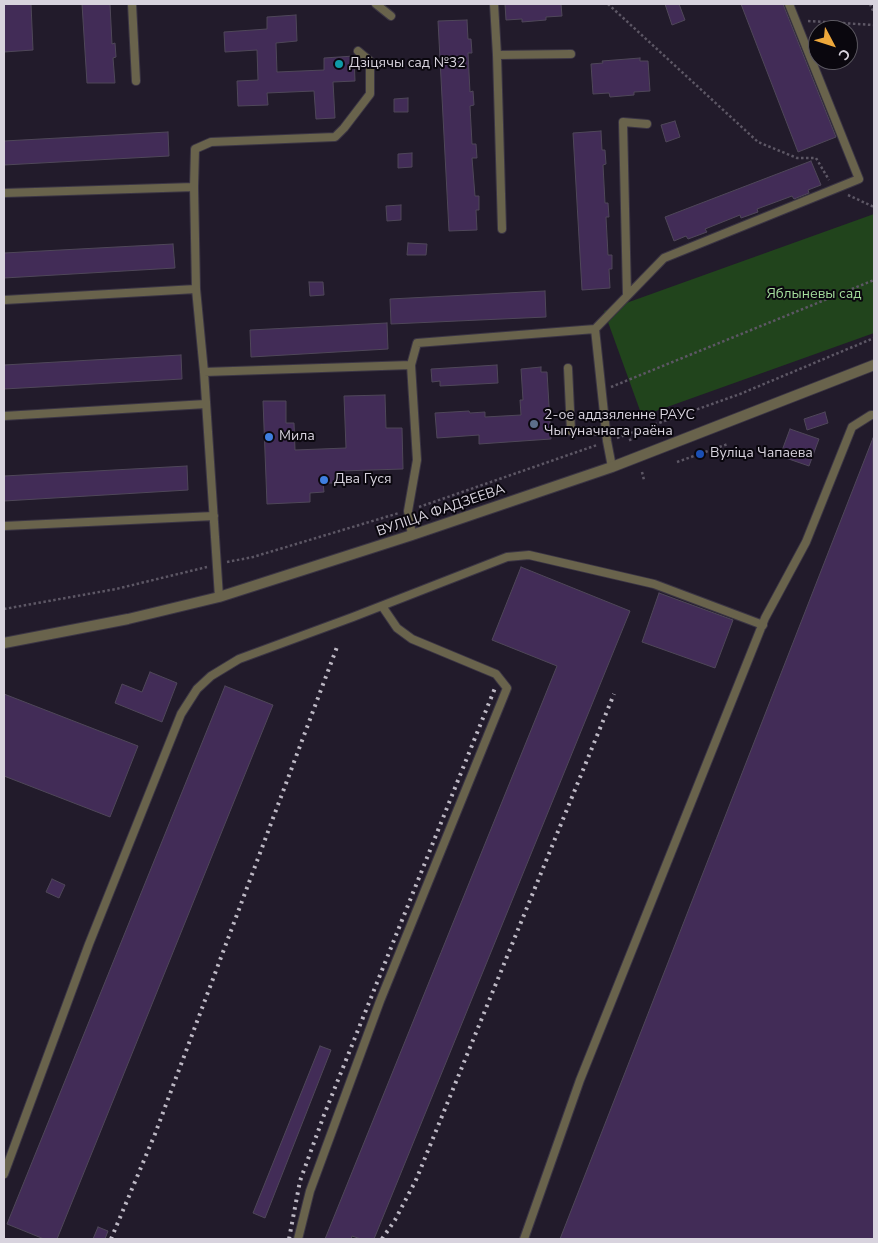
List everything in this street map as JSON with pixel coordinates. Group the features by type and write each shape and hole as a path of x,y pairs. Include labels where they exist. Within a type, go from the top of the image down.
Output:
{"street":[{"name":"ВУЛІЦА ФАДЗЕЕВА","path":"4,643 128,619 219,597 412,536 612,467 874,365"}],"lane":[{"path":"132,4 136,81"},
{"path":"376,4 391,16"},
{"path":"494,4 502,229"},
{"path":"412,536 408,511 417,460 411,366 417,343 594,329 664,258 859,179 790,4"},
{"path":"219,597 204,372 196,289 194,187 196,149 211,142 335,137 370,94 370,61 358,51"},
{"path":"497,55 571,54"},
{"path":"627,295 623,122 647,124"},
{"path":"4,193 194,187"},
{"path":"4,300 196,289"},
{"path":"594,329 607,441 612,467"},
{"path":"204,372 411,366"},
{"path":"568,368 571,431 606,431"},
{"path":"4,416 206,404"},
{"path":"524,1239 580,1080 762,625 806,542 852,427 874,415"},
{"path":"4,526 214,516"},
{"path":"4,1174 89,944 181,714 197,689 211,676 239,659 507,557 529,555 654,584 762,625"},
{"path":"298,1239 310,1191 380,1001 507,688 496,674 412,639 397,628 382,606"}],"path":[{"path":"608,4 758,142 797,158 816,158 835,189 874,208"},
{"path":"870,4 874,13"},
{"path":"796,21 874,26"},
{"path":"602,391 874,280"},
{"path":"4,610 116,589 216,564 253,557 408,511 740,394 874,338"},
{"path":"628,434 631,442"},
{"path":"677,462 728,444"},
{"path":"642,472 644,480"}],"green space":[{"name":"Яблыневы сад","path":"874,214 874,333 642,416 604,311"}],"building":[{"path":"4,4 31,4 33,50 4,52"},
{"path":"82,4 110,4 112,44 115,43 116,57 113,58 115,83 87,83"},
{"path":"505,4 561,4 562,16 546,17 546,20 522,22 522,19 506,20"},
{"path":"665,4 679,4 685,20 672,25"},
{"path":"741,4 783,4 836,137 798,152"},
{"name":"Дзіцячы сад №32","path":"296,15 297,41 276,43 277,72 324,70 324,58 354,56 355,81 333,82 335,118 316,119 314,91 267,93 268,105 238,106 237,81 258,80 257,50 225,52 224,32 267,29 267,17"},
{"path":"467,20 468,39 471,39 472,53 468,53 470,92 473,91 474,105 470,106 472,144 476,144 477,158 472,158 475,196 479,196 479,210 476,210 477,230 449,231 438,21"},
{"path":"640,58 640,61 648,61 650,91 634,92 634,95 610,97 609,93 593,94 591,64 603,63 602,61"},
{"path":"408,98 408,112 394,112 394,99"},
{"path":"675,121 680,137 666,142 661,125"},
{"path":"601,131 602,150 605,150 606,164 603,165 605,203 608,203 609,217 606,217 608,255 612,255 612,269 609,269 610,288 582,290 573,133"},
{"path":"168,132 169,156 4,165 4,141"},
{"path":"412,153 412,167 398,168 398,154"},
{"path":"811,161 821,185 808,190 809,193 794,199 792,196 757,209 758,212 741,218 740,215 705,229 707,232 688,239 686,236 674,241 665,217"},
{"path":"401,205 401,220 387,221 386,206"},
{"path":"408,243 427,244 426,255 407,255"},
{"path":"173,244 175,268 4,278 4,253"},
{"path":"309,282 323,282 324,295 310,296"},
{"path":"545,291 546,317 391,324 390,299"},
{"path":"387,323 388,349 251,357 250,330"},
{"path":"181,355 182,379 4,389 4,365"},
{"path":"497,365 498,383 440,386 440,381 432,382 431,369"},
{"path":"541,367 541,372 547,372 551,439 479,444 479,435 437,438 435,413 485,412 485,417 521,415 520,400 523,400 521,369"},
{"path":"385,395 386,428 402,428 403,469 341,471 341,483 323,483 324,492 310,493 310,502 267,504 263,401 286,401 286,423 294,423 295,450 346,448 344,396"},
{"path":"825,412 828,423 807,430 804,419"},
{"path":"790,429 819,439 809,466 780,456"},
{"path":"873,438 874,1239 560,1239"},
{"path":"187,466 188,490 4,501 4,476"},
{"path":"521,567 630,611 374,1239 361,1239 352,1236 351,1239 325,1239 557,666 492,640"},
{"path":"659,593 733,620 715,668 642,642"},
{"path":"150,672 177,683 162,722 115,703 122,684 142,692"},
{"path":"225,686 273,705 57,1239 44,1239 7,1224"},
{"path":"4,694 138,746 110,817 4,776"},
{"path":"52,879 65,885 59,898 46,892"},
{"path":"320,1046 331,1050 265,1218 253,1213"},
{"path":"98,1227 108,1231 105,1239 93,1239"}],"railway":[{"path":"111,1239 155,1134 337,647"},
{"path":"289,1239 300,1181 324,1115 495,688"},
{"path":"382,1239 395,1220 416,1180 614,694"}],"place":[{"name":"Дзіцячы сад №32","path":"339,64"},
{"name":"2-ое аддзяленне РАУС Чыгуначнага раёна","path":"534,424"},
{"name":"Мила","path":"269,437"},
{"name":"Вуліца Чапаева","path":"700,454"},
{"name":"Два Гуся","path":"324,480"}]}
